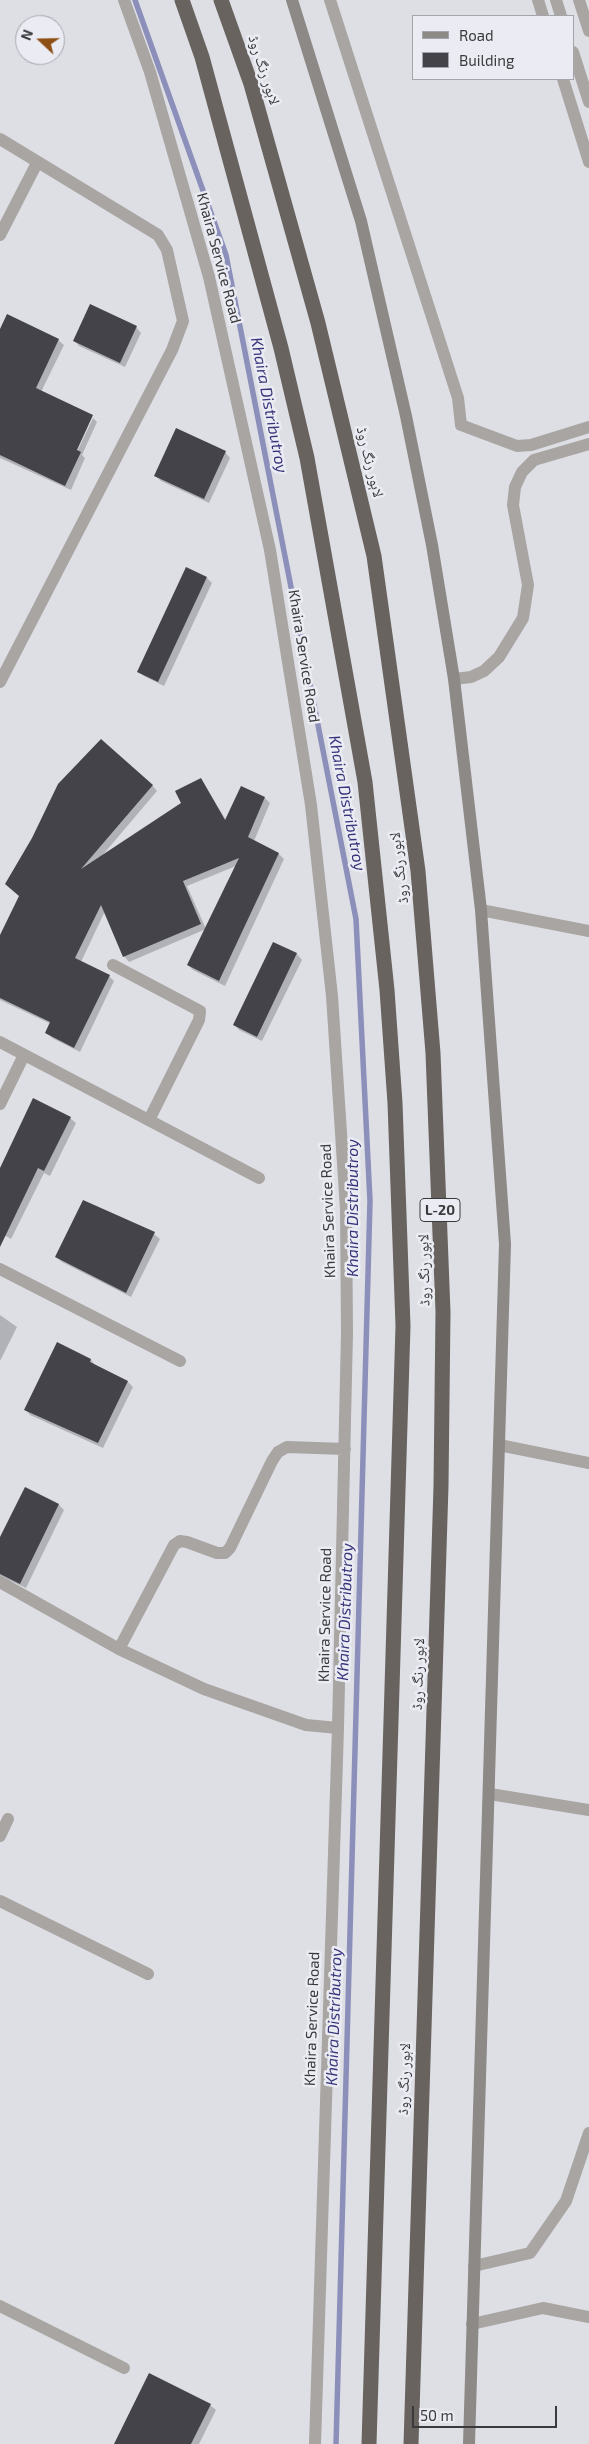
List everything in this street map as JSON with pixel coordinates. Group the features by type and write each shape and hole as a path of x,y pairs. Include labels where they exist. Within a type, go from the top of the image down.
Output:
{"highway":[{"name":"لاہور رنگ روڈ","path":"182,0 202,57 281,348 307,458 365,782 387,990 394,1103 403,1326 370,2444"},
{"name":"لاہور رنگ روڈ","path":"221,0 251,84 318,323 374,556 418,871 433,1053 442,1303 441,1495 411,2444"}],"street":[{"name":"Khaira Service Road","path":"124,0 150,72 209,278 270,550 311,805 332,996 346,1209 345,1450 315,2444"},
{"path":"292,0 361,221 408,425 432,545 454,679 481,910 505,1244 469,2444"},
{"path":"330,0 458,398 461,425 517,446 531,445 589,427"},
{"path":"538,0 543,15"},
{"path":"556,0 561,15"},
{"path":"579,0 589,31"},
{"path":"574,55 589,102"},
{"path":"563,80 589,162"},
{"path":"0,139 158,235 164,241 183,313 183,321 172,350 0,682"},
{"path":"0,235 37,163"},
{"path":"454,679 471,677 484,671 499,657 523,618 528,585 513,505 515,487 522,472 534,460 589,444"},
{"path":"481,910 589,931"},
{"path":"113,965 200,1011 199,1020 149,1120"},
{"path":"0,1042 259,1178"},
{"path":"0,1104 24,1055"},
{"path":"0,1269 180,1361"},
{"path":"499,1445 589,1463"},
{"path":"119,1649 174,1545 180,1541 187,1542 217,1553 225,1553 230,1548 278,1452 287,1447 345,1450"},
{"path":"0,1582 119,1649 204,1689 306,1725 338,1728"},
{"path":"490,1794 589,1810"},
{"path":"0,1836 8,1819"},
{"path":"0,1901 148,1974"},
{"path":"474,2266 530,2253 566,2201 589,2133"},
{"path":"0,2306 124,2368"},
{"path":"472,2324 543,2308 589,2317"}],"building":[{"path":"90,304 137,326 120,363 73,341"},
{"path":"7,314 59,339 36,388 93,415 77,450 81,452 65,486 0,455 0,329"},
{"path":"176,428 226,451 204,499 154,476"},
{"path":"186,567 207,577 158,682 137,672"},
{"path":"101,739 153,785 81,869 181,803 175,791 201,778 225,820 241,786 265,797 248,837 279,853 219,981 187,965 239,858 183,881 201,924 123,957 101,905 75,958 110,975 74,1048 45,1033 50,1022 0,998 0,935 19,896 5,884 32,838 58,784"},
{"path":"273,942 297,953 257,1037 233,1025"},
{"path":"33,1098 71,1117 44,1171 38,1168 0,1247 0,1168"},
{"path":"83,1200 155,1232 126,1293 55,1257"},
{"path":"57,1342 91,1359 90,1362 128,1381 98,1443 24,1410"},
{"path":"25,1487 59,1504 20,1584 0,1574 0,1537"},
{"path":"149,2373 211,2404 191,2444 114,2444"}],"waterway":[{"name":"Khaira Distributroy","path":"135,0 226,255 356,919 370,1201 336,2444"}]}
